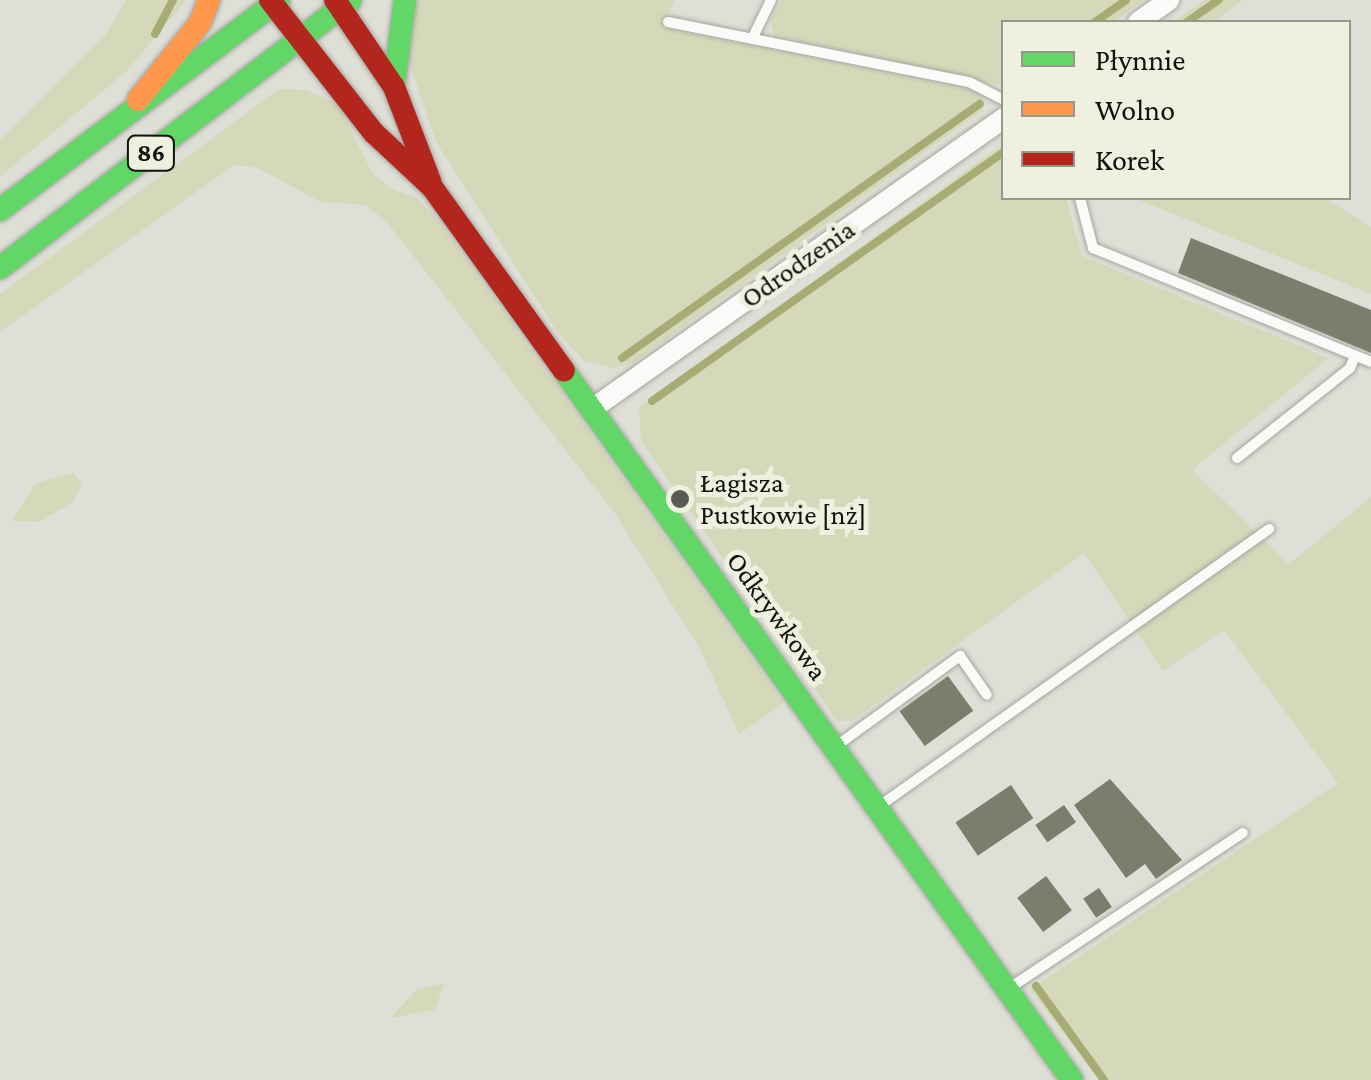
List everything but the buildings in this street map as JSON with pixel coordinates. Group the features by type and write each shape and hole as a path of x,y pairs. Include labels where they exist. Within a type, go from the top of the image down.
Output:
{"street":[{"path":"126,115 200,23 209,0"},
{"name":"Odkrywkowa","path":"394,87 404,0"},
{"path":"1141,20 1170,0"},
{"name":"86","path":"0,210 274,1"},
{"name":"Odkrywkowa","path":"274,1 374,133 432,187 1072,1080"},
{"name":"86","path":"0,268 301,38 342,2"},
{"name":"Odkrywkowa","path":"342,2 394,87 432,187"},
{"name":"Odrodzenia","path":"592,409 1001,120"}],"lane":[{"path":"752,39 771,0"},
{"path":"668,22 970,82 1001,98"},
{"path":"1081,200 1093,248 1371,362"},
{"path":"1236,458 1350,368 1355,356"},
{"path":"877,808 1269,529"},
{"path":"834,748 960,656 987,695"},
{"path":"1007,990 1243,833"}],"green space":[{"path":"126,0 186,0 127,71 0,177 0,141 105,35"},
{"path":"418,0 674,0 663,28 972,90 984,97 983,110 633,363 611,368 584,361 558,333 436,142 409,62"},
{"path":"781,0 1144,0 1116,20 1001,20 1001,86 774,35 771,19"},
{"path":"1204,0 1243,0 1216,20 1177,20"},
{"path":"279,89 307,90 337,104 372,172 390,188 417,198 438,220 784,703 739,734 700,649 616,515 386,221 365,205 320,202 258,168 234,165 0,332 0,294"},
{"path":"1001,145 1001,200 1067,200 1082,256 1329,358 1192,470 1289,564 1371,497 1371,1080 1099,1080 1030,989 1338,783 1224,630 1163,671 1084,553 852,721 837,721 641,441 639,407"},
{"path":"1139,200 1328,200 1371,227 1371,294"},
{"path":"74,473 82,485 73,502 39,522 12,521 36,483"},
{"path":"444,983 435,1010 390,1018 417,989"}],"waterway":[{"path":"155,34 173,0"},
{"path":"1098,20 1126,0"},
{"path":"1190,20 1219,0"},
{"path":"622,358 980,104"},
{"path":"652,401 1001,154"},
{"path":"1036,986 1104,1080"}],"traffic: fast":[{"path":"0,210 279,0"},
{"path":"0,268 350,0"},
{"path":"394,85 405,0"},
{"path":"564,371 1072,1080"}],"traffic: slow":[{"path":"138,100 200,23 209,0"}],"traffic: jam":[{"path":"270,0 374,133 432,187 564,371"},
{"path":"335,0 394,87 430,181"}],"place":[{"name":"Łagisza Pustkowie [nż]","path":"680,499"}]}
